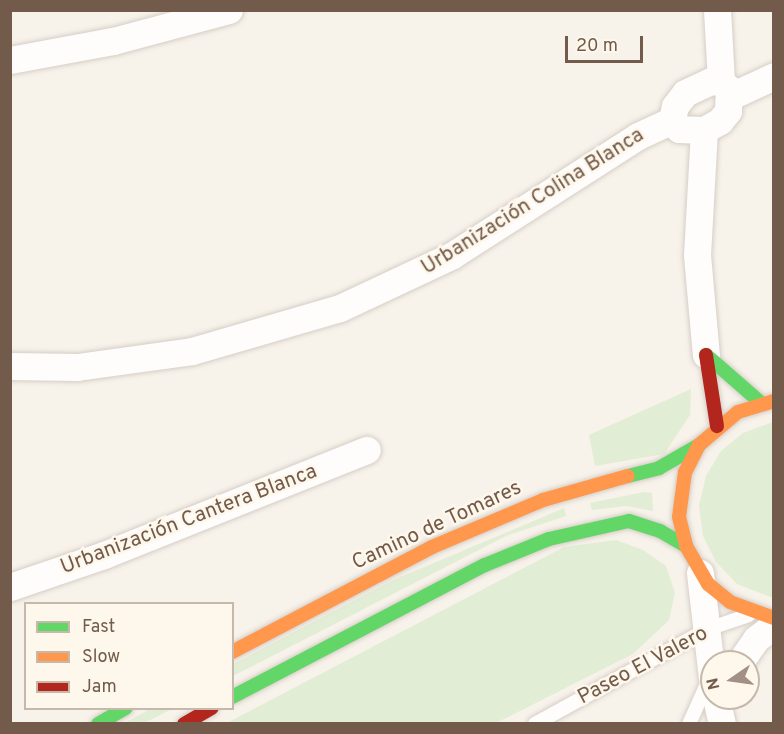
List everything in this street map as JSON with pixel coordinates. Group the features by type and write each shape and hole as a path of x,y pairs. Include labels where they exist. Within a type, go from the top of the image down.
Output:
{"street":[{"path":"10,60 113,41 229,10"},
{"path":"717,10 726,89 728,111 704,130 679,129 672,120 675,106 685,93 698,85 726,89 774,76"},
{"name":"Urbanización Colina Blanca","path":"10,366 77,367 192,351 340,308 451,256 638,136 672,120"},
{"path":"704,130 697,255 706,355 717,426"},
{"path":"706,355 767,402 717,426 699,446 685,472 679,502 686,546 700,573 725,598 763,620 774,618"},
{"name":"Camino de Tomares","path":"234,651 432,547 543,500 660,468 699,446"},
{"name":"Urbanización Cantera Blanca","path":"10,587 104,555 367,450"},
{"path":"234,696 485,565 549,539 629,521 660,531 686,546"},
{"path":"700,573 710,650"},
{"path":"748,650 756,639 763,620"},
{"path":"98,723 122,710"},
{"path":"184,723 208,710"}],"lane":[{"name":"Paseo El Valero","path":"535,723 708,629 763,620"},
{"path":"689,723 700,701"}],"green space":[{"path":"691,389 690,415 664,454 595,466 589,435"},
{"path":"774,422 773,598 737,584 716,562 703,536 699,506 706,476 721,451 743,433"},
{"path":"644,492 652,493 653,511 626,506 592,510 590,503"},
{"path":"564,508 566,516 506,536 234,675 234,663 391,581"},
{"path":"616,540 643,550 666,566 675,593 669,620 633,654 496,723 225,724 564,547"},
{"path":"148,710 170,710 144,723 123,724"}],"traffic: fast":[{"path":"706,355 761,403"},
{"path":"628,476 659,468 699,445"},
{"path":"234,696 485,565 549,539 629,521 660,531 686,546"},
{"path":"98,724 122,710"}],"traffic: slow":[{"path":"774,401 738,412 699,445 685,472 679,517 686,546 708,584 730,602 774,618"},
{"path":"234,651 432,547 543,500 628,476"}],"traffic: jam":[{"path":"706,355 717,426"},
{"path":"184,724 208,710"}]}
